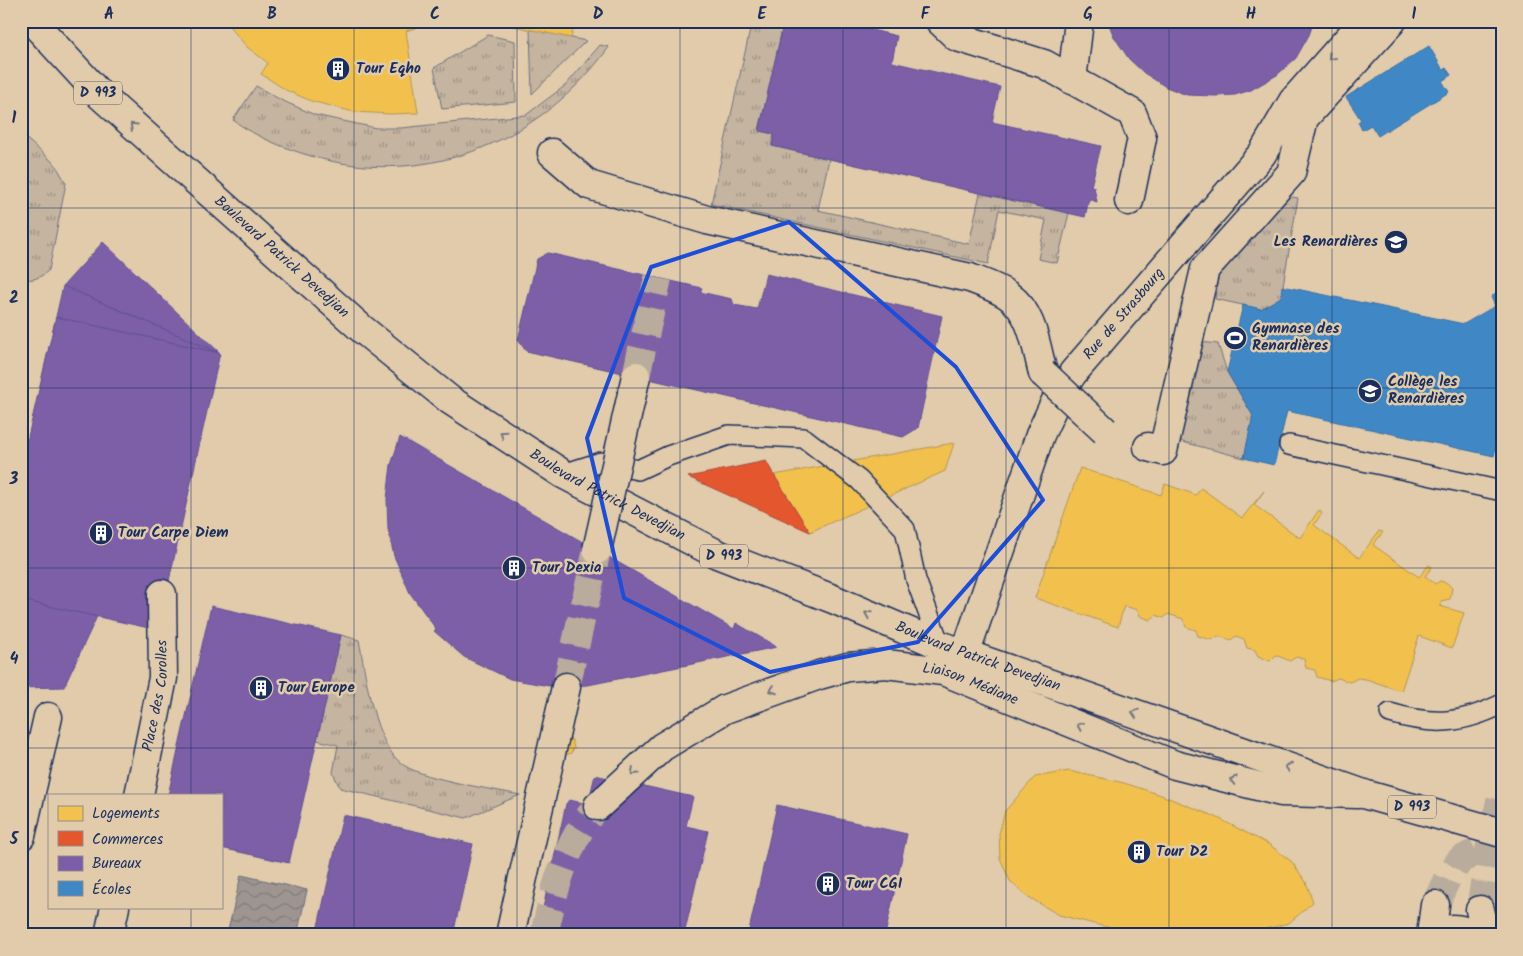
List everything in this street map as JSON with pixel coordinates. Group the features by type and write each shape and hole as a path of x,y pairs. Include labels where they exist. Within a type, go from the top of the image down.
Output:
{"street":[{"name":"Boulevard Patrick Devedjian","path":"32,21 101,96 362,329 450,400 564,474 717,554 832,599 953,650 1367,795 1502,833"},
{"path":"940,21 957,37 1044,64 1132,113 1142,138 1129,201"},
{"path":"1072,80 1079,21"},
{"name":"Rue de Strasbourg","path":"953,650 1058,394 1073,373 1262,154 1292,101 1364,21"},
{"path":"1148,447 1163,451 1205,269 1291,174 1304,118 1392,21"},
{"path":"552,153 589,185 708,220 970,278 993,287 1010,296 1028,316 1043,373 1105,431"},
{"path":"597,550 636,376"},
{"name":"Place des Corolles","path":"139,794 163,678 162,594"},
{"name":"Liaison Médiane","path":"598,806 662,747 725,709 819,675 848,667 886,664 920,666 950,673 1175,765 1281,792 1367,795"},
{"path":"510,935 566,687"},
{"path":"21,836 48,717"},
{"path":"1435,905 1432,935 1451,928 1465,930 1480,927"},
{"path":"109,935 115,908"}],"lane":[{"path":"564,474 600,462 638,470 668,456 729,435 804,438 860,480 905,529 916,580 953,650"},
{"path":"1289,445 1502,491"},
{"path":"1390,713 1423,722 1450,722 1483,714 1502,704"}],"highlighted area":[{"path":"789,222 956,367 1043,500 918,642 770,672 624,598 587,438 651,267"}],"green space":[{"path":"752,21 784,21 759,131 774,134 772,146 829,159 818,210 969,244 980,193 1069,213 1057,263 1038,259 1046,220 999,210 988,264 711,204"},
{"path":"530,29 586,41 532,94"},
{"path":"488,35 515,41 516,102 442,109 434,68"},
{"path":"600,45 609,47 580,81 548,110 512,134 473,151 431,162 389,167 345,164 283,147 257,135 233,120 256,86 281,100 315,115 376,128 401,128 526,115 566,85"},
{"path":"21,134 55,164 66,183 49,270 39,277 29,280 21,279"},
{"path":"1285,196 1298,198 1281,297 1261,309 1215,299 1219,270"},
{"path":"1201,342 1218,344 1227,372 1253,416 1244,458 1179,441"},
{"path":"341,635 359,640 368,690 378,727 385,743 394,756 405,766 429,776 520,795 466,818 340,788 333,773 338,745 317,740"}],"water":[{"path":"241,875 307,890 297,935 227,935"}],"building: Logements":[{"name":"Tour Eqho","path":"225,21 436,21 406,31 418,113 354,112 311,101 286,90 261,74 268,63 247,47"},
{"path":"489,21 575,21 571,38"},
{"path":"954,443 945,471 810,532 774,475"},
{"path":"1080,468 1161,495 1165,484 1196,495 1201,488 1242,518 1264,491 1254,505 1300,538 1319,510 1322,513 1314,525 1359,558 1379,531 1383,532 1373,545 1419,577 1429,565 1432,567 1425,576 1435,584 1440,581 1447,583 1452,588 1450,599 1441,601 1440,606 1464,613 1452,648 1419,636 1401,691 1366,679 1358,678 1350,682 1338,678 1331,681 1317,677 1315,670 1306,668 1304,659 1296,657 1290,661 1276,655 1270,661 1258,656 1255,650 1247,648 1244,639 1236,636 1231,640 1218,636 1212,640 1198,636 1196,630 1186,627 1183,619 1168,614 1164,618 1156,615 1150,620 1140,616 1138,610 1124,606 1118,627 1035,598"},
{"path":"543,726 550,726 572,740 574,748 571,753 566,755 538,748"},
{"name":"Tour D2","path":"1069,771 1124,783 1161,795 1216,817 1270,845 1292,862 1306,882 1313,902 1289,923 1250,933 1218,935 1156,933 1102,926 1059,915 1027,896 1010,881 1000,858 999,834 1005,811 1035,777"}],"building: Commerces":[{"path":"766,461 774,475 810,532 688,477"}],"building: Bureaux":[{"path":"784,21 852,21 851,25 897,36 892,62 1000,87 992,122 1101,146 1091,186 1094,187 1097,202 1089,199 1085,217 772,146 774,134 759,131"},
{"path":"1108,21 1314,21 1309,35 1296,58 1277,75 1251,90 1235,95 1215,96 1187,95 1166,87 1144,73 1129,59 1113,35"},
{"path":"103,242 220,353 63,286"},
{"path":"548,253 702,288 700,292 732,299 734,305 757,309 766,274 942,316 918,428 903,437 526,351 518,340 537,259"},
{"name":"Tour Carpe Diem","path":"63,286 220,353 64,687 21,688 21,470"},
{"name":"Tour Carpe Diem","path":"56,317 220,353 158,630 21,600 21,467"},
{"name":"Tour Dexia","path":"400,437 734,629 736,623 777,647 588,685 555,687 510,679 464,657 434,631 436,629 410,593 394,556 388,529 387,499 391,465"},
{"name":"Tour Europe","path":"211,606 341,635 289,863 222,848 222,794 168,794"},
{"path":"595,775 693,797 686,826 708,831 684,935 537,935 566,804 569,800 588,804"},
{"name":"Tour CGI","path":"777,805 907,834 885,935 748,935"},
{"path":"343,815 473,844 453,935 316,935"}],"building: Écoles":[{"path":"1429,46 1443,70 1446,68 1451,75 1442,81 1449,92 1378,136 1371,125 1362,130 1358,122 1361,120 1346,97"},
{"name":"Collège les Renardières","path":"1282,286 1464,324 1495,306 1491,297 1502,290 1502,435 1498,438 1494,456 1287,411 1274,465 1244,458 1253,416 1227,372 1243,305 1261,309 1281,297"}],"tunnel":[{"path":"636,376 658,278"},
{"path":"566,687 597,550"},
{"path":"1480,910 1490,845 1502,793"},
{"path":"544,935 552,901 569,850 577,834 598,806"},
{"path":"1435,905 1447,879 1460,860 1490,845"}],"place":[{"name":"Tour Eqho","path":"338,69"},
{"name":"Les Renardières","path":"1396,242"},
{"name":"Gymnase des Renardières","path":"1235,338"},
{"name":"Collège les Renardières","path":"1370,391"},
{"name":"Tour Carpe Diem","path":"101,533"},
{"name":"Tour Dexia","path":"514,568"},
{"name":"Tour Europe","path":"261,688"},
{"name":"Tour D2","path":"1139,852"},
{"name":"Tour CGI","path":"828,884"}]}
